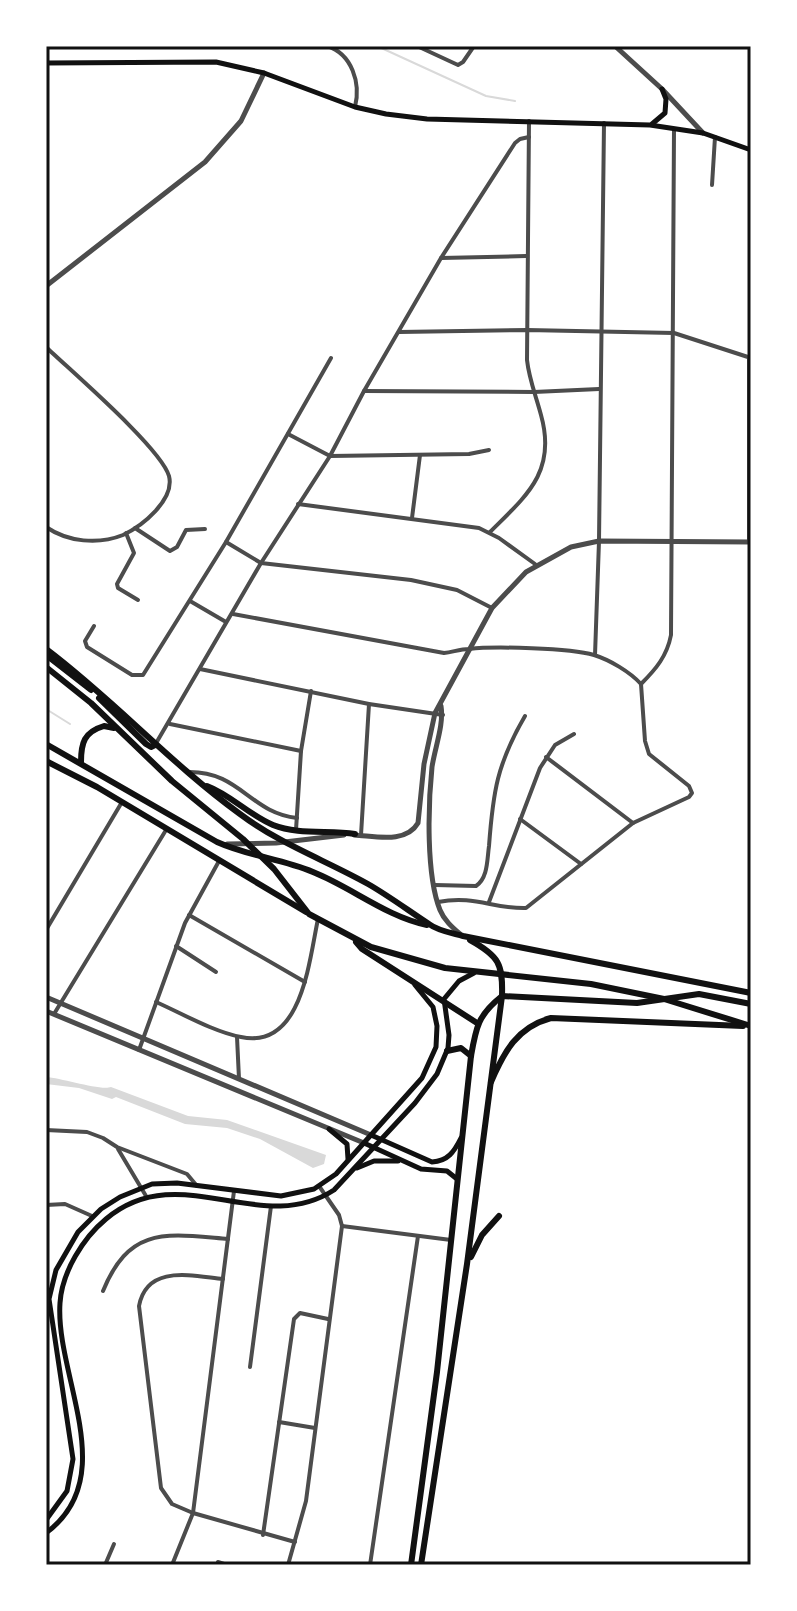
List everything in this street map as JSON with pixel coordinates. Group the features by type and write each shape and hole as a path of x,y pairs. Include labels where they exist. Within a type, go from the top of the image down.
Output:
{"main road":[{"path":"46,63 216,62 264,73 355,107 427,119 650,125 703,133 751,150"},
{"path":"650,125 659,121 665,113 666,99 662,89"},
{"path":"46,652 84,679 186,772 267,833 366,883 431,926"},
{"path":"46,667 121,731 162,773 243,839 274,869 309,914"},
{"path":"81,762 83,740 91,732 104,726 121,731"},
{"path":"46,744 217,842 303,868 417,923 463,936 751,993"},
{"path":"46,761 122,802 309,914 377,950 445,968 591,984 664,999 751,1026"},
{"path":"200,783 227,794 272,824 296,830 358,835"},
{"path":"351,936 362,949 477,1023"},
{"path":"421,1565 467,1264 502,996 500,966 488,951 463,936"},
{"path":"46,1533 58,1523 75,1496 81,1479 83,1454 61,1327 62,1286 79,1253 100,1224 146,1196 170,1193 271,1206 294,1205 326,1195 353,1171 429,1086 447,1051 449,1035 444,999 459,981 480,972"},
{"path":"46,1520 67,1491 73,1459 49,1299 61,1259 92,1216 141,1187 170,1183 281,1196 319,1186 345,1164 418,1083 436,1047 437,1016 426,996 409,978"},
{"path":"411,1565 430,1430 471,1056 477,1023 483,1013 502,996 637,1003 699,994 751,1004"},
{"path":"488,1090 509,1044 533,1024 551,1018 751,1026"},
{"path":"447,1051 461,1048 471,1056"},
{"path":"329,1129 347,1144 349,1153 345,1164"},
{"path":"371,1135 436,1162 450,1156 461,1137"},
{"path":"364,1143 421,1169 447,1171 457,1179"},
{"path":"353,1171 366,1163 385,1160 411,1165"},
{"path":"436,1162 436,1169"},
{"path":"467,1264 482,1235 499,1216"}],"street":[{"path":"327,46 343,57 353,70 360,91 355,107"},
{"path":"417,46 458,65 474,46"},
{"path":"615,46 662,89 703,133"},
{"path":"46,286 205,162 241,121 264,73"},
{"path":"490,532 539,478 545,453 545,435 529,374 529,120"},
{"path":"595,655 604,123"},
{"path":"641,684 657,668 669,646 673,541 674,128"},
{"path":"155,745 261,563 330,456 441,258 515,143 529,137"},
{"path":"712,185 715,137"},
{"path":"750,310 751,214"},
{"path":"441,258 527,256"},
{"path":"231,847 325,837 400,836 414,830 418,823 424,764 435,713 492,608 512,584 535,564 571,547 599,541 750,542 750,358 674,333 527,330 399,332"},
{"path":"46,347 148,445 163,464 170,487 166,497 135,528 114,538 78,540 63,537 46,527"},
{"path":"94,626 85,641 87,647 138,676 143,675 226,542 331,358"},
{"path":"364,391 534,392 599,389"},
{"path":"288,434 330,456 469,454 489,450"},
{"path":"412,518 420,455"},
{"path":"297,504 466,525 490,532 535,564"},
{"path":"135,528 170,551 177,547 186,530 205,529"},
{"path":"126,533 134,553 117,584 118,588 138,600"},
{"path":"226,542 261,563 411,580 457,590 492,608"},
{"path":"190,601 226,622"},
{"path":"232,614 444,653 469,649 517,649 595,655 624,670 641,684 645,741 649,754 686,783 692,793 683,801 633,823 526,908 457,898 438,902"},
{"path":"200,669 369,704 443,715"},
{"path":"296,830 301,751 311,691"},
{"path":"358,835 369,704"},
{"path":"441,705 443,715 432,768 429,827 438,902 449,924 463,936"},
{"path":"435,885 476,886 480,883 487,864 498,771 525,716"},
{"path":"169,723 301,751"},
{"path":"489,902 546,757 555,745 574,734"},
{"path":"546,757 633,823"},
{"path":"186,772 218,775 270,811 297,818"},
{"path":"46,930 122,802"},
{"path":"520,819 581,864"},
{"path":"54,1014 166,830"},
{"path":"139,1050 188,915 219,861"},
{"path":"188,915 305,982"},
{"path":"156,1002 237,1037 254,1039 275,1033 287,1021 305,982 318,919"},
{"path":"176,946 216,972"},
{"path":"46,997 371,1135"},
{"path":"46,1011 364,1143"},
{"path":"237,1037 239,1080"},
{"path":"46,1130 87,1132 187,1174 197,1186"},
{"path":"117,1147 146,1196"},
{"path":"288,1565 306,1501 342,1226 339,1215 319,1186"},
{"path":"172,1565 193,1513 234,1191"},
{"path":"46,1205 65,1204 92,1216"},
{"path":"250,1367 271,1206"},
{"path":"342,1226 451,1240"},
{"path":"103,1291 119,1259 144,1241 175,1235 228,1239"},
{"path":"370,1565 418,1236"},
{"path":"223,1279 160,1276 141,1296 139,1306 161,1488 172,1504 193,1513 295,1542"},
{"path":"263,1535 294,1319 300,1313 328,1319"},
{"path":"279,1422 315,1428"},
{"path":"105,1565 114,1544"},
{"path":"217,1565 218,1562 227,1565"}],"shaded area":[{"path":"46,1077 111,1087 188,1116 227,1120 326,1155 324,1164 313,1168 260,1139 227,1128 185,1124 116,1097 112,1099 79,1088 46,1084"}],"waterway":[{"path":"377,46 486,96 515,101"},
{"path":"46,709 70,724"}]}
